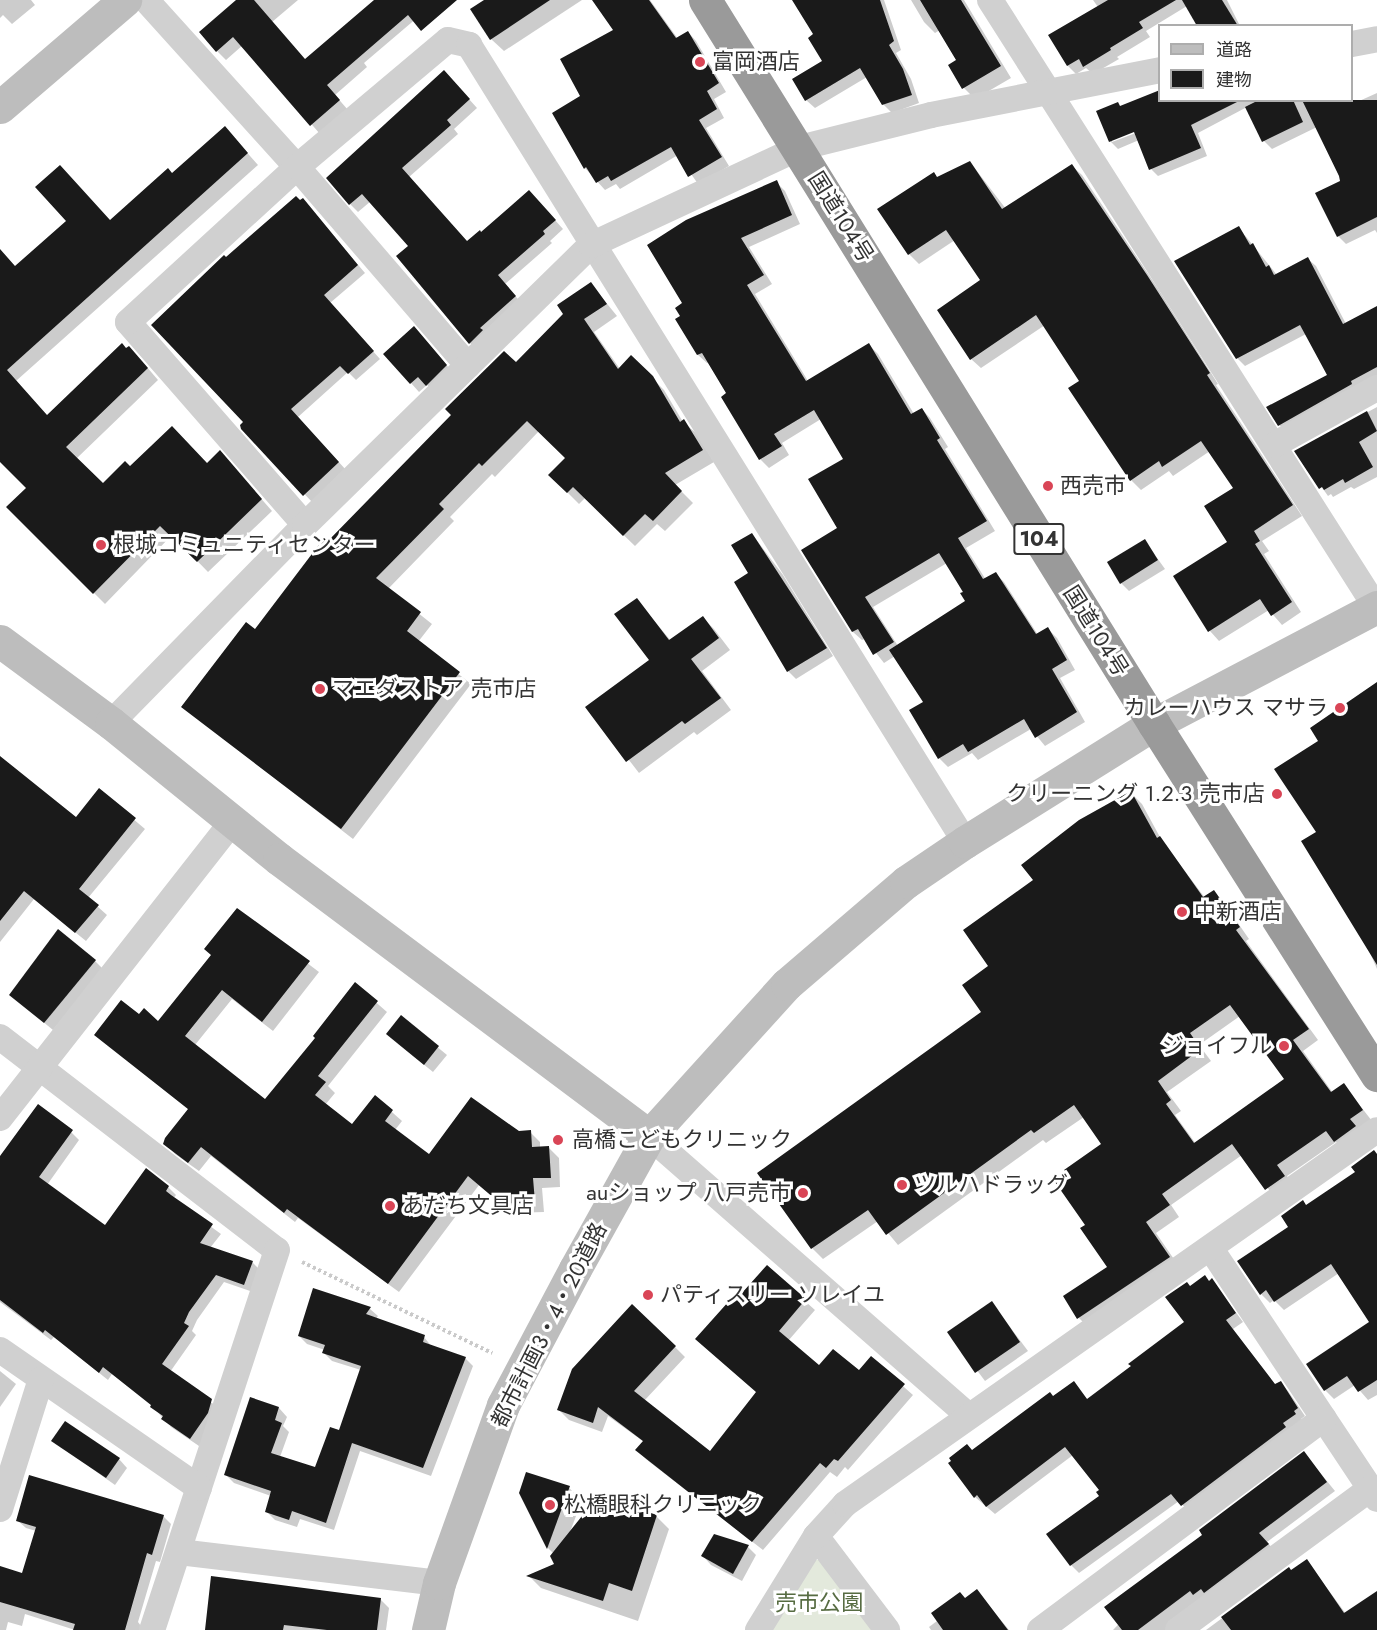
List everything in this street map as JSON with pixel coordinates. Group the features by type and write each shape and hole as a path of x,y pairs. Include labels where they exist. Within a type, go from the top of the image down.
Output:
{"highway":[{"name":"国道104号","path":"705,0 799,148 1154,724 1377,1075"}],"street":[{"path":"0,106 125,0"},
{"path":"146,0 297,167 468,366"},
{"path":"990,0 1377,608"},
{"path":"1353,44 1377,39"},
{"path":"305,525 128,322 297,167 448,40 469,45 591,245 965,842"},
{"path":"111,723 305,525 591,245 799,148 931,115 1158,70"},
{"path":"1274,445 1377,388"},
{"name":"都市計画3・4・20道路","path":"428,1630 439,1583 503,1405 650,1136 787,984 906,882 965,842 1154,724 1377,608"},
{"path":"0,641 111,723 232,822 650,1136 968,1415"},
{"path":"0,1118 232,822"},
{"path":"0,1037 277,1250 152,1630"},
{"path":"758,1630 816,1536 845,1504 968,1415 1212,1249 1377,1130"},
{"path":"1178,1630 1374,1494 1212,1249"},
{"path":"0,1350 199,1488"},
{"path":"0,1509 42,1379"},
{"path":"1040,1630 1066,1622 1323,1418"},
{"path":"816,1536 887,1630"},
{"path":"179,1552 439,1583"}],"path":[{"path":"277,1250 492,1353"}],"green space":[{"name":"売市公園","path":"811,1560 821,1560 876,1630 769,1630"}],"building":[{"path":"236,0 254,0 305,59 374,0 457,0 421,31 408,15 327,85 340,100 310,126 233,37 216,52 199,32"},
{"path":"484,0 550,0 490,40 470,9"},
{"path":"592,0 649,0 676,38 688,31 719,83 707,91 717,109 699,120 722,157 688,177 671,147 611,181 608,176 596,183 586,167 584,169 552,113 580,96 560,59 613,30"},
{"path":"792,0 880,0 894,41 889,45 903,69 912,95 882,105 860,68 805,101 792,79 822,61 808,38 813,34"},
{"path":"920,0 961,0 1001,66 962,89 948,65 956,60"},
{"path":"1108,0 1176,0 1139,22 1143,28 1083,67 1079,59 1067,66 1048,35"},
{"path":"1182,0 1222,0 1237,24 1196,24"},
{"path":"444,70 470,99 447,120 451,125 402,168 467,241 480,230 481,232 529,190 556,220 543,231 545,234 498,275 516,296 480,328 483,330 469,344 396,256 408,246 362,194 349,205 326,178"},
{"path":"1158,91 1158,102 1237,102 1191,125 1201,148 1149,170 1134,132 1109,142 1096,111 1118,102 1120,106"},
{"path":"1377,100 1377,217 1337,237 1315,193 1340,181 1303,102"},
{"path":"1255,102 1294,102 1303,122 1262,142 1245,107"},
{"path":"225,126 248,153 7,370 47,415 122,343 126,348 129,346 148,368 66,447 103,483 125,461 130,466 172,426 207,463 220,450 262,499 197,562 160,526 93,594 6,507 26,488 0,462 0,249 15,266 66,221 35,187 60,165 110,220 168,168 172,173"},
{"path":"970,161 1002,209 1072,164 1147,275 1210,373 1207,375 1293,505 1254,531 1260,541 1255,544 1292,602 1271,616 1260,599 1208,632 1173,576 1227,542 1204,506 1233,488 1201,441 1162,467 1159,461 1130,481 1068,388 1079,381 1036,315 970,360 937,310 980,280 946,230 908,255 877,209 934,172 937,177"},
{"path":"777,180 792,215 741,238 764,275 747,285 806,381 869,343 911,414 922,408 940,438 937,440 987,521 958,538 983,579 996,572 1036,634 1048,627 1067,660 1052,669 1077,712 1035,738 1024,719 968,752 963,744 938,759 909,710 923,702 889,650 965,601 960,593 963,592 939,553 865,597 894,642 873,655 858,629 852,632 801,550 837,528 808,479 843,459 814,410 774,434 782,446 759,460 721,397 726,393 702,353 697,355 675,319 680,316 675,308 682,303 647,245 686,220"},
{"path":"296,196 300,200 303,198 358,265 324,295 374,351 348,374 340,366 291,409 339,462 303,496 241,429 240,425 243,422 151,325 224,255 226,257"},
{"path":"1239,226 1250,245 1253,243 1266,267 1269,265 1274,275 1308,257 1343,324 1377,306 1377,367 1351,381 1352,384 1278,426 1266,407 1327,375 1300,325 1236,359 1174,261"},
{"path":"591,282 607,304 584,319 618,369 631,355 653,376 680,422 684,419 703,450 665,473 682,491 653,521 645,514 623,536 573,487 567,493 548,475 565,458 527,421 482,466 479,463 439,504 444,509 376,578 421,612 407,631 460,672 341,829 181,707 246,622 255,629 324,538 328,541 451,415 445,409 504,351 516,362 563,314 557,305"},
{"path":"414,326 447,365 426,386 418,377 410,384 383,354"},
{"path":"1367,411 1377,431 1359,442 1373,467 1345,483 1343,479 1324,490 1322,487 1319,489 1294,451"},
{"path":"752,533 827,648 787,672 734,582 748,573 731,545"},
{"path":"1145,539 1158,560 1120,584 1107,562"},
{"path":"637,598 669,640 703,616 719,638 691,659 721,698 685,724 682,721 626,762 585,707 649,660 614,614"},
{"path":"1377,682 1377,965 1301,841 1316,832 1274,769 1318,741 1310,728"},
{"path":"0,756 76,817 99,788 136,818 79,889 99,905 75,933 24,891 0,921"},
{"path":"1131,791 1157,838 1160,836 1203,897 1214,890 1240,927 1236,930 1309,1029 1293,1040 1331,1092 1344,1083 1363,1110 1350,1119 1356,1126 1334,1142 1326,1131 1277,1165 1285,1176 1265,1190 1232,1144 1162,1194 1170,1205 1146,1222 1170,1257 1077,1319 1063,1296 1107,1267 1080,1228 1085,1225 1055,1182 1067,1174 1064,1170 1101,1144 1074,1105 1034,1133 1031,1130 886,1235 868,1210 811,1249 757,1173 981,1012 962,985 988,966 963,930 1033,880 1021,865 1079,820","holes":["1230,1005 1284,1079 1194,1143 1166,1104 1171,1100 1158,1081 1201,1049 1190,1033"]},
{"path":"237,908 310,961 262,1022 222,990 185,1036 265,1099 315,1038 313,1036 355,982 378,1001 318,1076 326,1082 315,1095 352,1124 375,1095 393,1110 385,1121 429,1154 471,1097 519,1131 531,1130 532,1147 549,1146 551,1178 533,1178 535,1202 501,1204 468,1176 388,1284 287,1209 284,1213 201,1147 188,1163 163,1144 165,1138 188,1109 94,1035 121,1000 139,1014 144,1008 158,1021 211,955 204,949"},
{"path":"58,929 96,960 44,1023 9,995"},
{"path":"401,1015 439,1046 424,1065 386,1034"},
{"path":"38,1104 73,1130 39,1177 105,1225 146,1168 169,1186 166,1191 213,1224 200,1243 253,1261 244,1285 216,1275 189,1312 184,1323 189,1326 162,1364 212,1399 208,1413 190,1439 161,1419 163,1416 150,1407 151,1405 103,1367 99,1373 45,1330 43,1333 0,1300 0,1156"},
{"path":"1374,1150 1377,1154 1377,1380 1358,1392 1347,1376 1324,1391 1306,1364 1369,1322 1331,1264 1274,1302 1266,1290 1260,1295 1237,1261 1288,1227 1281,1216 1303,1200 1306,1205 1355,1172 1351,1167"},
{"path":"767,1265 806,1299 779,1331 819,1365 833,1349 859,1370 871,1356 905,1384 838,1461 834,1459 826,1468 820,1463 752,1542 635,1450 643,1441 598,1407 593,1423 557,1410 572,1369 632,1304 676,1346 634,1391 710,1451 756,1392 695,1339 738,1291 741,1294"},
{"path":"1205,1275 1209,1281 1212,1278 1236,1313 1226,1320 1275,1384 1281,1381 1298,1408 1294,1411 1296,1414 1283,1423 1286,1427 1181,1506 1171,1494 1070,1566 1046,1534 1099,1496 1096,1492 1099,1490 1065,1447 986,1507 977,1495 974,1498 948,1463 951,1461 949,1458 967,1444 972,1450 1050,1392 1053,1396 1074,1381 1087,1399 1131,1366 1128,1364 1184,1322 1165,1297 1187,1282 1190,1286"},
{"path":"313,1288 371,1307 366,1314 425,1335 423,1342 466,1357 423,1468 352,1443 326,1523 292,1511 289,1520 265,1512 271,1491 224,1475 250,1397 279,1407 275,1420 282,1423 271,1453 315,1467 330,1427 339,1430 361,1366 322,1353 325,1345 298,1336"},
{"path":"992,1301 1020,1342 975,1373 947,1332"},
{"path":"65,1421 120,1458 106,1478 51,1441"},
{"path":"1304,1451 1327,1482 1259,1533 1269,1544 1204,1593 1201,1589 1193,1595 1190,1591 1138,1630 1122,1630 1104,1607 1202,1535 1199,1530"},
{"path":"526,1472 570,1486 547,1549 519,1493"},
{"path":"29,1475 164,1515 152,1555 147,1553 125,1630 73,1630 75,1624 0,1602 0,1566 22,1573 36,1527 16,1521"},
{"path":"598,1496 657,1515 632,1591 609,1583 603,1601 526,1576 554,1564 550,1556"},
{"path":"714,1534 749,1545 733,1574 701,1556"},
{"path":"1307,1559 1344,1613 1377,1591 1377,1630 1231,1630 1221,1617 1289,1567 1291,1570"},
{"path":"211,1576 381,1598 377,1630 327,1630 284,1625 283,1630 205,1630"},
{"path":"977,1589 1008,1630 943,1630 931,1613 960,1592 965,1598"}],"place":[{"name":"富岡酒店","path":"700,62"},
{"name":"西売市","path":"1048,486"},
{"name":"根城コミュニティセンター","path":"101,545"},
{"name":"マエダストア 売市店","path":"320,689"},
{"name":"カレーハウス マサラ","path":"1340,708"},
{"name":"クリーニング 1.2.3 売市店","path":"1277,794"},
{"name":"中新酒店","path":"1182,912"},
{"name":"ジョイフル","path":"1284,1046"},
{"name":"高橋こどもクリニック","path":"558,1140"},
{"name":"ツルハドラッグ","path":"902,1185"},
{"name":"auショップ 八戸売市","path":"803,1193"},
{"name":"あだち文具店","path":"390,1206"},
{"name":"パティスリー ソレイユ","path":"648,1295"},
{"name":"松橋眼科クリニック","path":"550,1505"}]}
